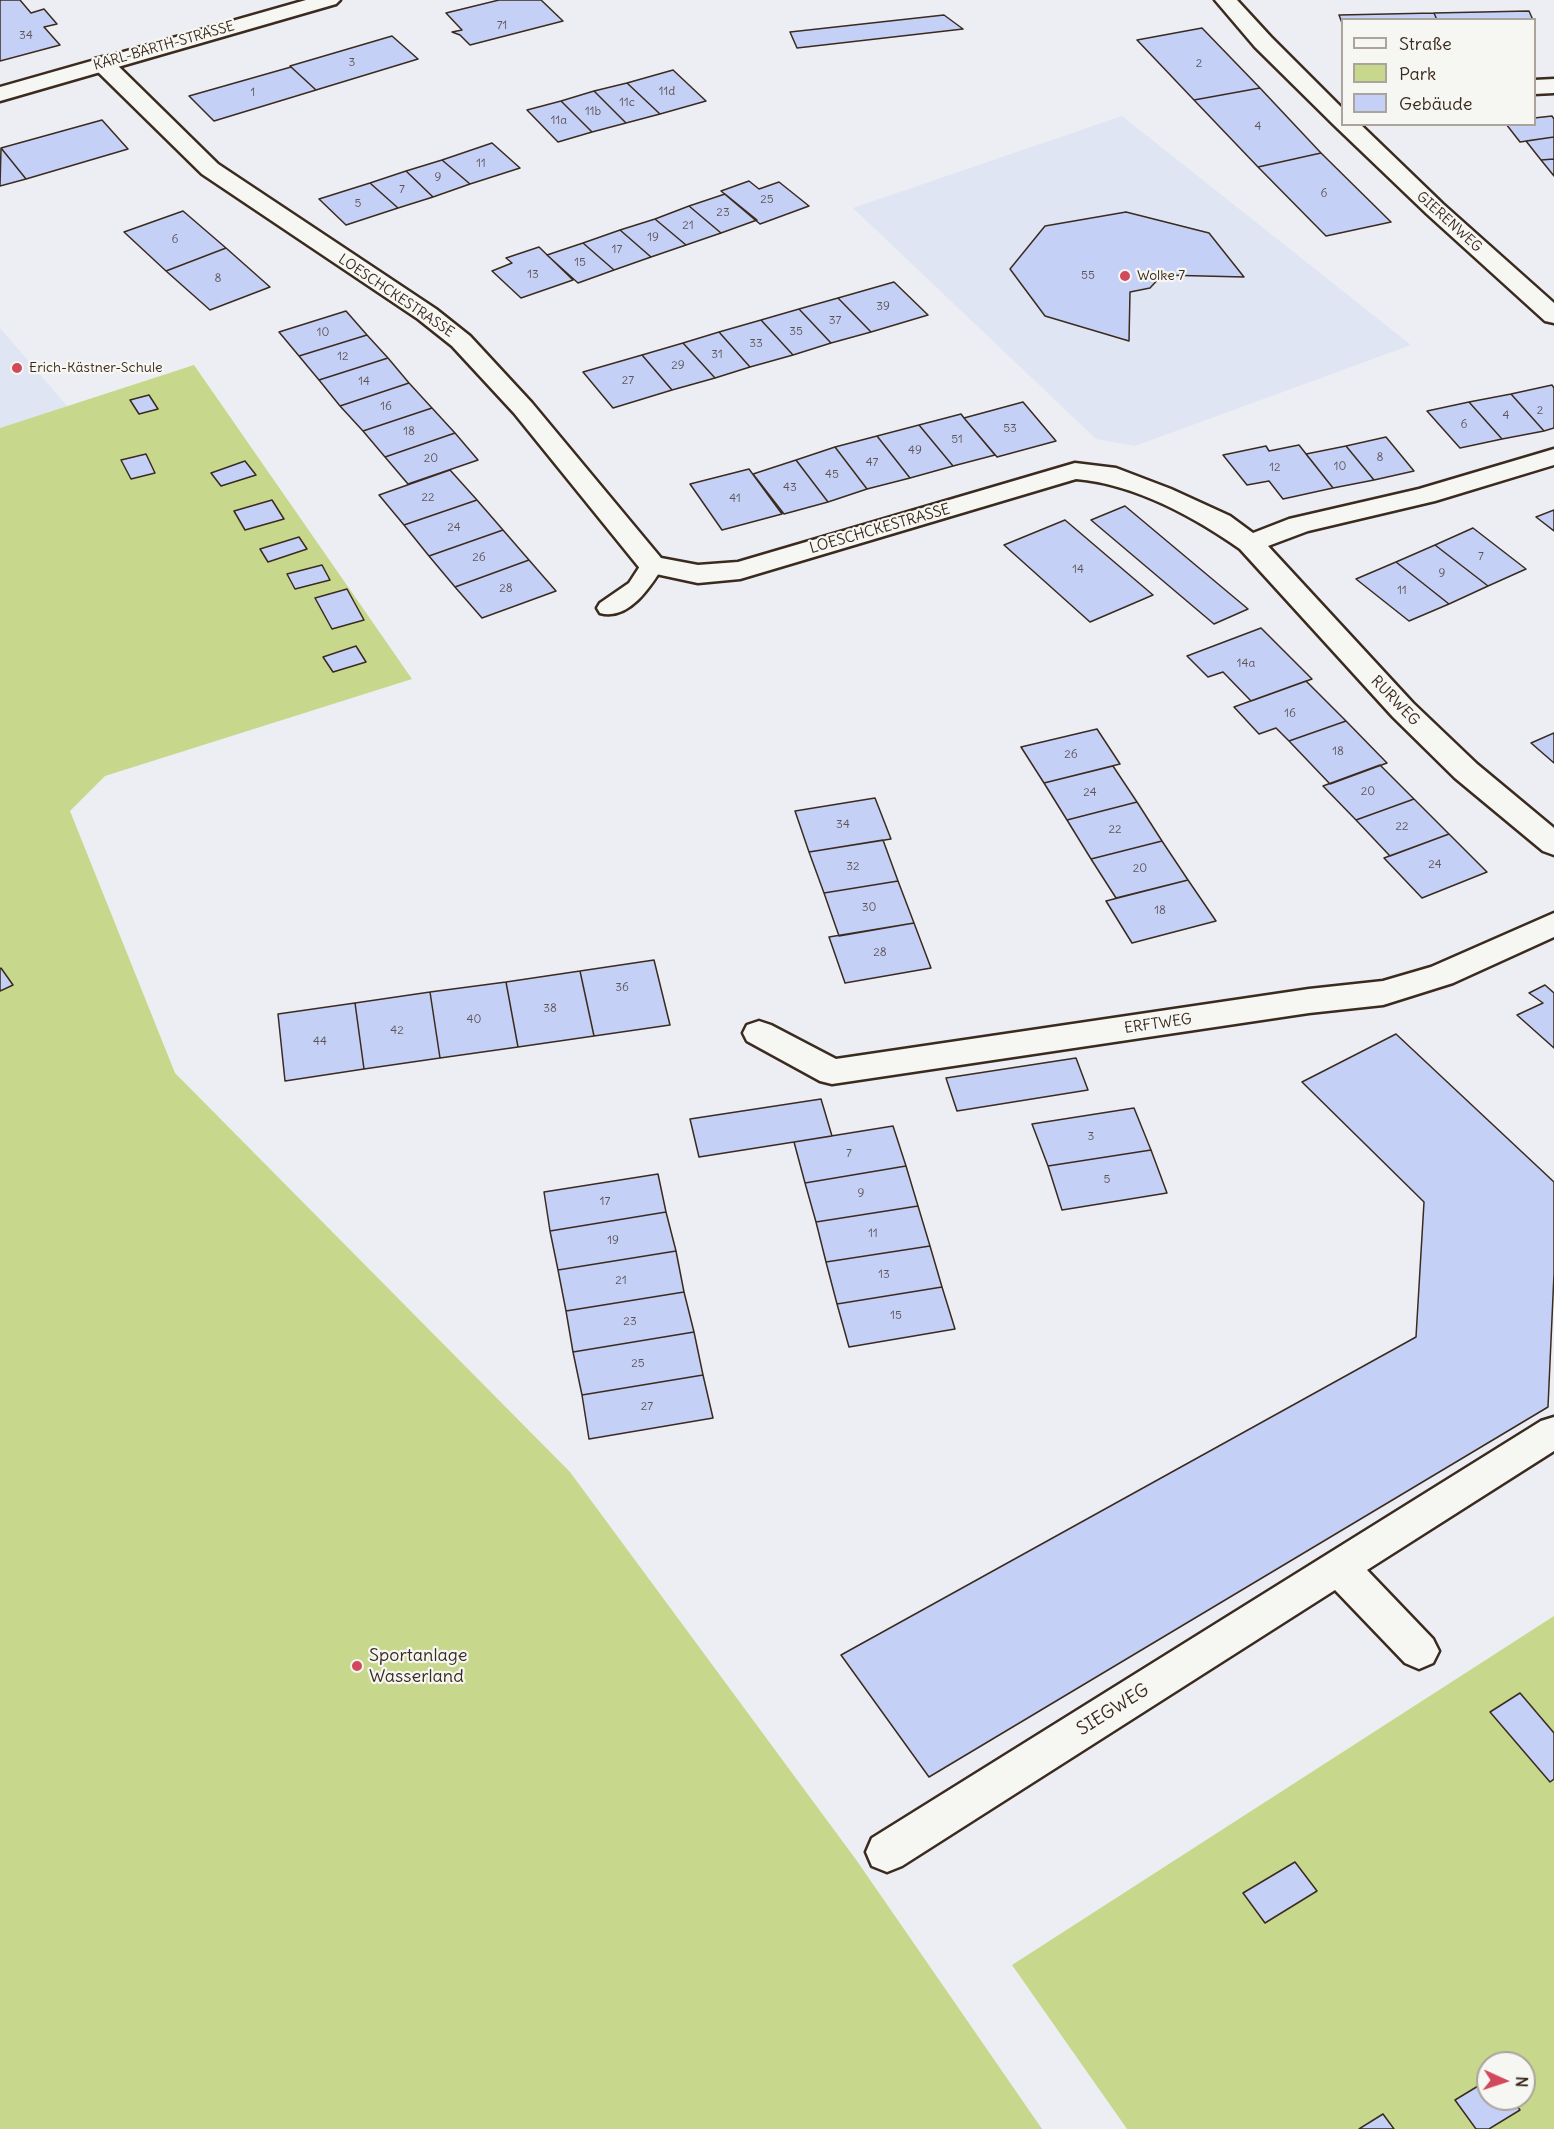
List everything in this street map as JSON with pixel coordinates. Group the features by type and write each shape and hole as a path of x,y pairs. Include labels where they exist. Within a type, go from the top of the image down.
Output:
{"street":[{"name":"KARL-BARTH-STRASSE","path":"0,94 302,3 329,0"},
{"path":"1226,0 1263,42 1332,99 1341,118"},
{"name":"LOESCHCKESTRASSE","path":"103,64 210,169 297,230 427,314 461,341 523,408 652,565 698,574 740,570 1075,471 1107,474"},
{"path":"1536,87 1554,86"},
{"name":"GIERENWEG","path":"1349,126 1434,209 1554,316"},
{"path":"1250,543 1299,525 1426,495 1554,457"},
{"name":"RURWEG","path":"1107,474 1191,507 1220,522 1250,543 1403,710 1466,771 1554,844"},
{"name":"ERFTWEG","path":"759,1033 832,1072 1298,1003 1383,993 1442,975 1554,924"},
{"name":"SIEGWEG","path":"887,1852 1554,1432"},
{"path":"1339,1568 1419,1651"}],"lane":[{"path":"609,608 638,588 652,565"}],"shaded area":[{"name":"Wolke 7","path":"1122,116 1411,345 1135,446 1096,439 853,208"},
{"name":"Erich-Kästner-Schule","path":"0,328 68,407 0,428"}],"green space":[{"name":"Sportanlage Wasserland","path":"194,365 412,679 105,776 70,811 175,1073 570,1472 857,1861 1042,2129 0,2129 0,428"},
{"path":"1554,1616 1554,2129 1127,2129 1012,1965"}],"building":[{"path":"0,0 20,0 31,13 44,9 57,24 44,27 60,45 0,61"},
{"path":"499,0 541,0 563,21 470,45 460,35 452,32 462,30 446,13"},
{"path":"1529,11 1532,18 1436,18 1434,13"},
{"path":"1434,13 1436,18 1341,18 1341,20 1339,15"},
{"path":"944,15 963,29 797,48 790,32"},
{"path":"1202,28 1260,88 1194,100 1137,40"},
{"path":"392,36 418,59 316,90 290,66"},
{"path":"291,67 316,90 214,121 189,96"},
{"path":"673,70 706,101 660,114 627,83"},
{"path":"627,83 660,114 626,123 594,91"},
{"path":"1260,88 1321,153 1258,167 1194,100"},
{"path":"594,91 626,123 592,132 561,101"},
{"path":"561,101 592,132 558,142 527,110"},
{"path":"1552,116 1554,137 1520,142 1508,126 1536,126 1536,118"},
{"path":"102,120 128,149 26,179 1,148"},
{"path":"1554,137 1554,159 1541,160 1526,141"},
{"path":"492,143 520,168 470,184 442,160"},
{"path":"1,148 26,179 0,186"},
{"path":"1321,153 1391,222 1326,236 1258,167"},
{"path":"1554,159 1554,176 1541,160"},
{"path":"442,160 470,184 433,197 406,171"},
{"path":"406,171 433,197 398,208 370,183"},
{"path":"749,181 759,189 779,182 809,206 760,224 721,191"},
{"path":"370,183 398,208 346,225 319,199"},
{"path":"725,194 757,220 721,233 689,206"},
{"path":"689,206 721,233 686,245 655,219"},
{"path":"183,211 226,248 166,271 124,232"},
{"path":"1126,212 1209,233 1244,277 1162,275 1150,288 1130,292 1129,341 1045,316 1010,269 1045,226"},
{"path":"655,219 686,245 651,257 620,230"},
{"path":"620,230 651,257 614,270 583,243"},
{"path":"583,243 614,270 578,283 547,255"},
{"path":"539,247 573,280 521,298 492,271 512,263 506,258"},
{"path":"226,248 270,287 210,310 166,271"},
{"path":"894,282 928,315 871,332 838,298"},
{"path":"838,298 871,332 831,343 799,309"},
{"path":"799,309 831,343 793,355 761,320"},
{"path":"346,311 367,335 299,356 279,332"},
{"path":"761,320 793,355 750,367 719,332"},
{"path":"719,332 750,367 715,378 683,343"},
{"path":"367,335 388,358 319,380 299,356"},
{"path":"683,343 715,378 672,390 642,355"},
{"path":"642,355 672,390 613,408 583,372"},
{"path":"388,358 409,383 340,406 319,380"},
{"path":"409,383 432,408 363,431 340,406"},
{"path":"1552,385 1554,388 1554,428 1544,431 1511,394"},
{"path":"1511,394 1544,431 1502,439 1469,402"},
{"path":"149,395 158,409 139,414 130,400"},
{"path":"1023,402 1056,441 997,457 964,418"},
{"path":"1469,402 1502,439 1460,448 1427,411"},
{"path":"432,408 455,433 385,457 363,431"},
{"path":"961,414 995,455 953,466 919,425"},
{"path":"919,425 953,466 910,478 877,436"},
{"path":"455,433 478,460 408,484 385,457"},
{"path":"877,436 910,478 867,489 835,447"},
{"path":"1386,437 1414,471 1374,480 1346,446"},
{"path":"1299,445 1333,488 1283,499 1269,481 1247,485 1223,455 1266,446 1269,451"},
{"path":"1346,446 1374,480 1333,488 1306,454"},
{"path":"835,447 867,489 828,502 796,460"},
{"path":"146,454 155,473 131,479 121,460"},
{"path":"796,460 828,502 784,514 753,474"},
{"path":"245,461 256,475 221,486 211,473"},
{"path":"749,469 782,514 722,530 690,484"},
{"path":"450,470 477,500 404,525 379,495"},
{"path":"272,500 284,519 245,530 234,511"},
{"path":"477,500 503,530 429,556 404,525"},
{"path":"1125,506 1248,609 1214,624 1091,520"},
{"path":"1554,510 1554,531 1536,517"},
{"path":"1065,520 1153,595 1090,622 1004,545"},
{"path":"1473,528 1526,569 1488,586 1435,545"},
{"path":"503,530 529,560 455,587 429,556"},
{"path":"299,537 307,549 268,562 260,549"},
{"path":"1435,545 1488,586 1449,604 1396,562"},
{"path":"529,560 556,591 482,618 455,587"},
{"path":"1396,562 1449,604 1409,621 1356,579"},
{"path":"322,565 330,580 295,589 287,574"},
{"path":"347,589 364,620 332,629 315,598"},
{"path":"1261,628 1312,679 1251,701 1223,672 1208,677 1187,656"},
{"path":"356,646 366,662 333,672 323,657"},
{"path":"1306,681 1346,721 1289,741 1276,728 1259,734 1234,707"},
{"path":"1346,721 1387,763 1330,784 1289,741"},
{"path":"1097,729 1120,764 1044,783 1021,747"},
{"path":"1554,733 1554,763 1531,743"},
{"path":"1380,765 1414,799 1356,820 1323,786"},
{"path":"1113,766 1137,802 1067,820 1044,783"},
{"path":"875,798 891,839 809,852 795,811"},
{"path":"1414,799 1449,834 1390,856 1356,820"},
{"path":"1137,802 1162,841 1091,859 1067,820"},
{"path":"1449,834 1487,872 1422,898 1384,858"},
{"path":"883,840 898,881 824,893 809,852"},
{"path":"1162,841 1188,880 1116,898 1091,859"},
{"path":"1188,880 1216,921 1132,943 1106,901"},
{"path":"898,881 914,923 839,936 824,893"},
{"path":"914,923 931,968 845,983 829,937"},
{"path":"654,960 670,1025 594,1036 580,971"},
{"path":"0,969 13,985 0,991"},
{"path":"580,971 594,1036 518,1047 506,982"},
{"path":"506,982 518,1047 440,1058 430,992"},
{"path":"1545,985 1554,993 1554,1048 1517,1015 1543,1003 1529,993"},
{"path":"430,992 440,1058 364,1069 355,1003"},
{"path":"355,1003 364,1069 285,1081 278,1014"},
{"path":"1396,1034 1554,1182 1554,1274 1548,1407 929,1777 841,1655 1416,1337 1424,1202 1302,1082"},
{"path":"1076,1058 1088,1090 957,1111 946,1078"},
{"path":"821,1099 832,1136 699,1157 690,1119"},
{"path":"1134,1108 1151,1150 1048,1166 1032,1124"},
{"path":"893,1126 906,1166 805,1183 794,1142"},
{"path":"1151,1150 1167,1193 1062,1210 1048,1166"},
{"path":"906,1166 918,1206 816,1222 805,1183"},
{"path":"658,1174 666,1212 550,1231 544,1192"},
{"path":"918,1206 930,1246 826,1262 816,1222"},
{"path":"666,1212 676,1251 558,1270 550,1231"},
{"path":"930,1246 942,1287 837,1304 826,1262"},
{"path":"676,1251 684,1292 566,1311 558,1270"},
{"path":"942,1287 955,1329 849,1347 837,1304"},
{"path":"684,1292 694,1332 573,1352 566,1311"},
{"path":"694,1332 703,1375 582,1395 573,1352"},
{"path":"703,1375 713,1418 589,1439 582,1395"},
{"path":"1520,1693 1554,1733 1554,1779 1550,1782 1490,1712"},
{"path":"1295,1862 1317,1891 1265,1923 1243,1893"},
{"path":"1476,2087 1476,2111 1518,2111 1489,2129 1476,2129 1455,2100"},
{"path":"1383,2114 1394,2129 1359,2129"}],"place":[{"name":"Wolke 7","path":"1125,276"},
{"name":"Erich-Kästner-Schule","path":"17,368"},
{"name":"Sportanlage Wasserland","path":"357,1666"}]}
